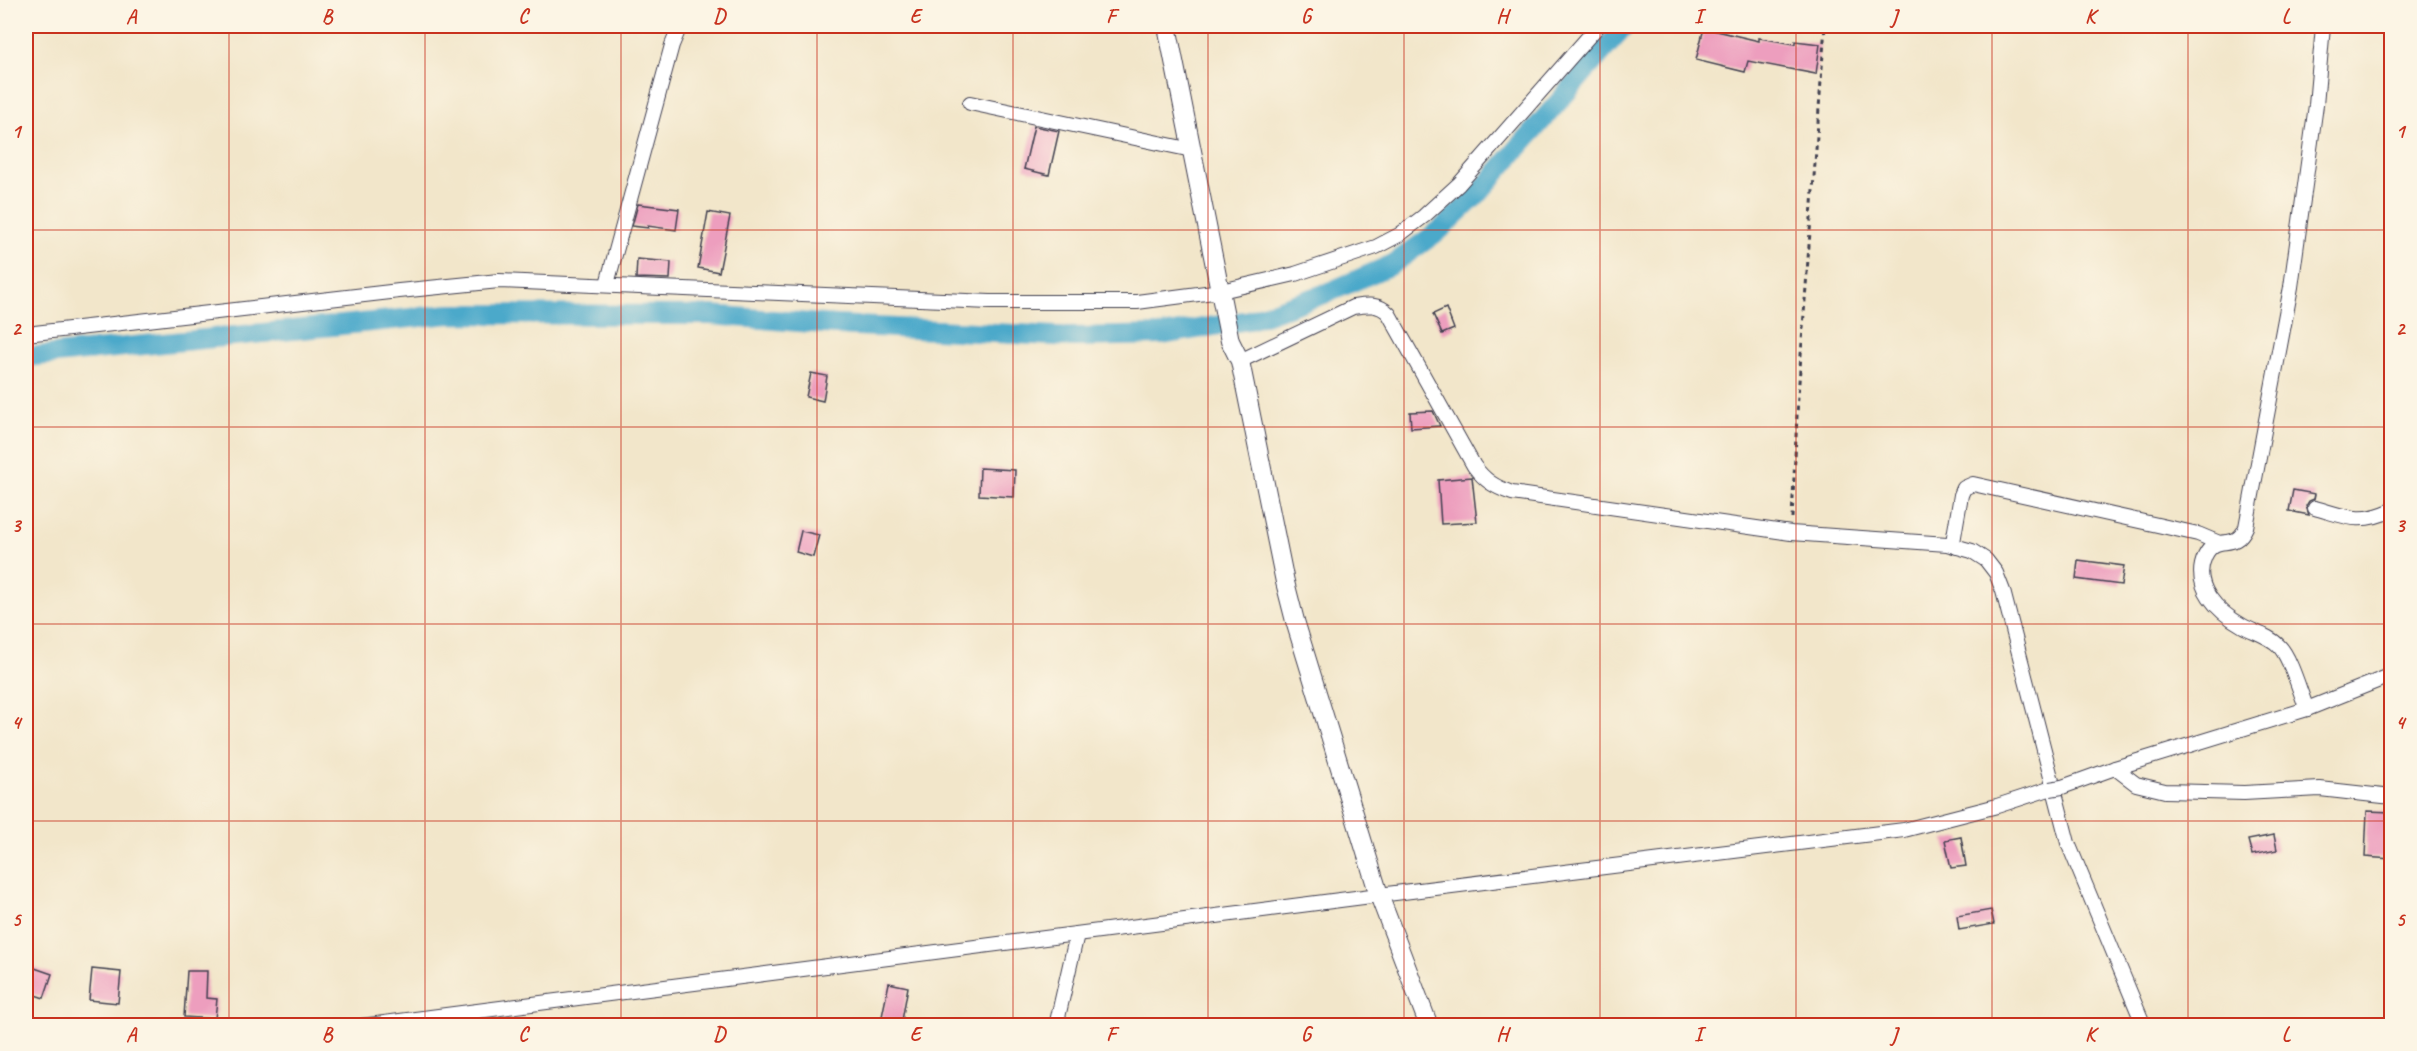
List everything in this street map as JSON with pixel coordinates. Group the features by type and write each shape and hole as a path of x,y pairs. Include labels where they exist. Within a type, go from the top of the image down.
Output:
{"street":[{"path":"607,284 672,45 680,26"},
{"path":"1167,26 1230,341 1240,361 1295,621 1379,895 1429,1026"},
{"path":"26,334 499,281 990,302 1137,302 1221,291 1294,274 1376,247 1399,235 1459,184 1598,26"},
{"path":"1955,544 1955,526 1961,495 1964,488 1973,484 2198,534 2217,542 2234,542 2242,536 2246,527 2291,287 2316,105 2323,26"},
{"path":"970,103 1192,150"},
{"path":"1240,361 1353,308 1367,305 1382,307 1389,314 1474,466 1495,488 1512,493 1791,532 1955,544 1986,560 1996,573 2003,591 2056,788 2068,843 2144,1026"},
{"path":"2315,508 2357,519 2377,517 2391,510"},
{"path":"2217,542 2209,548 2201,568 2201,578 2209,598 2229,617 2279,645 2307,709"},
{"path":"361,1026 1904,830 1997,806 2307,709 2391,675"},
{"path":"2115,768 2136,784 2165,791 2244,794 2320,789 2391,797"},
{"path":"1056,1026 1077,934"}],"path":[{"path":"1791,532 1798,384 1825,26"}],"building":[{"path":"1704,28 1759,41 1759,38 1795,44 1795,41 1820,44 1816,74 1748,61 1745,72 1696,60"},
{"path":"1034,126 1059,131 1049,175 1024,169"},
{"path":"638,204 679,209 676,230 632,226"},
{"path":"708,212 730,216 719,272 698,268"},
{"path":"637,259 671,262 670,279 636,278"},
{"path":"1446,308 1454,329 1442,334 1433,314"},
{"path":"811,373 827,376 823,401 806,397"},
{"path":"1433,411 1440,426 1411,428 1410,412"},
{"path":"980,468 1015,470 1014,497 979,495"},
{"path":"1472,477 1477,522 1441,524 1438,480"},
{"path":"2293,490 2315,494 2314,499 2306,506 2309,515 2289,511"},
{"path":"801,531 819,535 813,557 796,552"},
{"path":"2078,560 2124,566 2121,585 2076,579"},
{"path":"2367,811 2391,812 2391,859 2365,857"},
{"path":"2274,835 2277,850 2252,855 2248,840"},
{"path":"1961,837 1966,866 1951,868 1945,840"},
{"path":"1991,910 1994,924 1959,930 1957,916"},
{"path":"26,965 52,974 44,998 26,992"},
{"path":"92,969 121,972 118,1003 89,1000"},
{"path":"187,971 207,971 206,998 217,999 215,1019 184,1017"},
{"path":"889,983 908,987 901,1026 880,1026"}],"waterway":[{"path":"26,357 450,314 711,315 837,325 1076,337 1162,335 1249,320 1327,293 1393,264 1440,230 1476,196 1625,26"}]}
